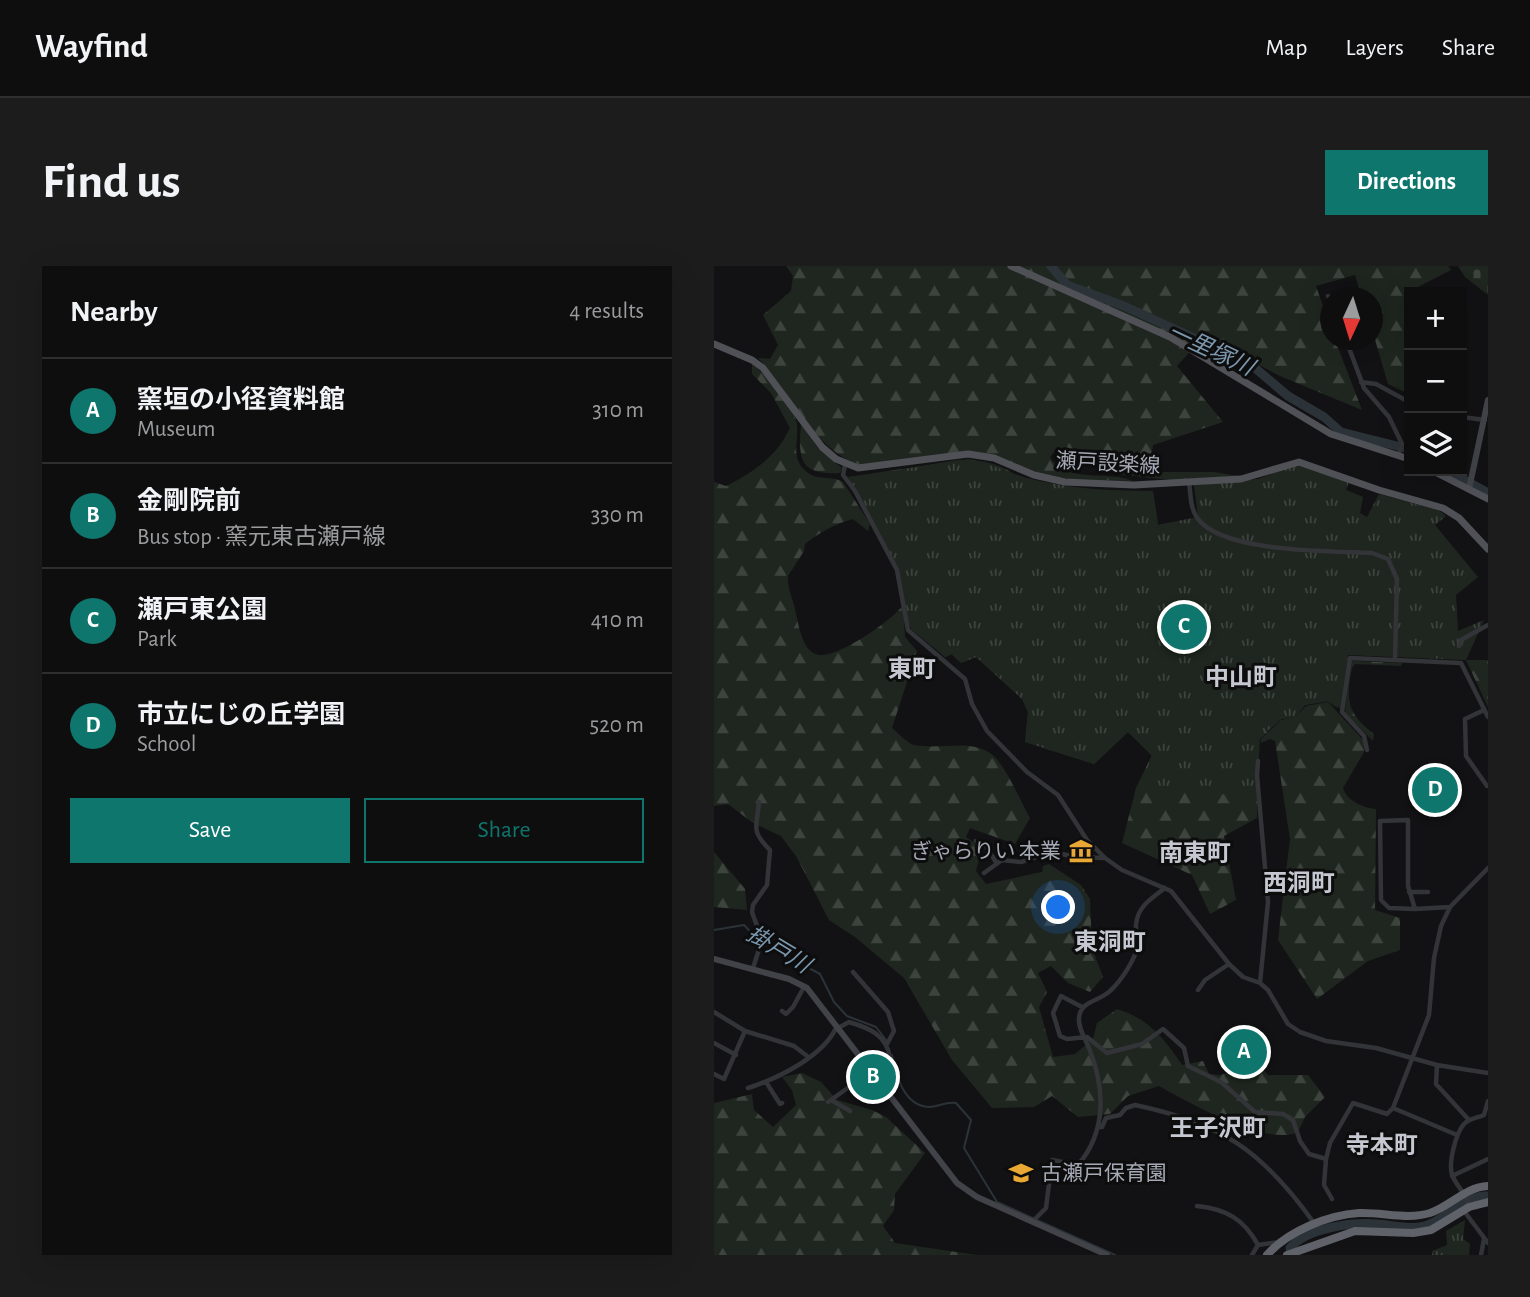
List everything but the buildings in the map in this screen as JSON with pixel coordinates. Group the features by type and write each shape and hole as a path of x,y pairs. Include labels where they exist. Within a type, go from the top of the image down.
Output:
{"highway":[{"path":"1267,1255 1281,1242 1315,1224 1360,1213 1420,1215 1433,1212 1466,1194 1488,1186"},
{"path":"1287,1255 1355,1231 1422,1233 1443,1225 1467,1208 1488,1202"}],"main road":[{"path":"1011,266 1170,337 1331,434 1404,455"},
{"path":"714,344 762,367 822,447 845,465"},
{"path":"1469,489 1486,420 1488,400"},
{"name":"瀬戸設楽線","path":"845,465 868,469 968,454 994,458 1034,475 1065,482 1134,485 1255,477 1299,462 1443,508 1459,518 1488,549"},
{"path":"1443,476 1488,499"},
{"path":"714,959 789,979 818,998 957,1183 977,1197 1107,1255"}],"street":[{"path":"1350,350 1361,382 1393,423 1402,444 1399,452"},
{"path":"1361,382 1376,384 1404,399"},
{"path":"1467,418 1486,420"},
{"path":"845,465 843,475 855,491 897,570 908,630 965,680 972,704 987,731 1027,772 1058,795 1087,841 1122,870 1165,888 1200,923 1229,964 1243,977 1260,983 1273,995 1289,1024 1300,1032 1326,1041 1376,1048 1437,1065 1488,1073"},
{"path":"1189,483 1194,513 1202,524 1217,532 1267,547 1372,553 1388,559 1397,579 1395,660"},
{"path":"1459,646 1459,641 1488,625"},
{"path":"1367,750 1364,736 1342,712 1350,658 1461,663 1482,711 1488,717"},
{"path":"1482,711 1465,719 1466,756 1487,786"},
{"path":"1258,761 1256,775 1268,902 1260,983"},
{"path":"753,968 761,942 752,912 753,905 767,885 770,850 757,837 759,802"},
{"path":"1415,909 1409,892 1408,820 1380,821 1381,901 1391,908 1415,909 1450,907"},
{"path":"976,841 985,845 996,862"},
{"path":"984,873 996,862 1021,862 1052,852 1076,857 1105,858"},
{"path":"1332,1199 1324,1185 1330,1143 1353,1103 1387,1114 1393,1108 1429,1015 1437,936 1450,907 1488,868"},
{"path":"1032,1222 1046,1208 1052,1160 1078,1165 1089,1150 1099,1127 1102,1112 1090,1050 1078,1019 1082,1007 1109,993 1124,973 1138,948 1135,927 1144,903 1165,888"},
{"path":"1409,892 1428,892"},
{"path":"1198,990 1205,980 1229,964"},
{"path":"850,1111 829,1101 889,1061 888,1043 894,1031 888,1012 853,972"},
{"path":"782,1011 786,1014 793,1007 804,987"},
{"path":"1082,1007 1061,996 1053,1013 1060,1036 1067,1039 1083,1037 1107,1053 1142,1044 1160,1029 1170,1032 1184,1048 1188,1066 1222,1082 1255,1112 1283,1114 1293,1120 1300,1141 1309,1154 1326,1158"},
{"path":"714,1012 746,1031 794,1046 807,1056"},
{"path":"748,1088 789,1072 831,1039 839,1026 849,1022 870,1028 888,1043"},
{"path":"714,1074 724,1079 746,1031"},
{"path":"714,1044 736,1055"},
{"path":"1437,1065 1436,1084 1469,1120"},
{"path":"766,1082 780,1104 782,1102"},
{"path":"1481,1255 1486,1241 1467,1208 1466,1194 1452,1176 1457,1135 1469,1120 1484,1115 1488,1101"},
{"path":"1099,1127 1102,1127 1106,1118 1120,1115 1126,1108 1135,1105 1200,1121 1242,1144 1315,1224"},
{"path":"1393,1108 1457,1135"},
{"path":"1452,1176 1488,1159"},
{"path":"1197,1206 1216,1208 1238,1220 1258,1245"},
{"path":"1258,1245 1281,1242"},
{"path":"1252,1255 1258,1245"}],"green space":[{"path":"786,266 1448,266 1451,270 1418,287 1404,287 1404,392 1388,384 1378,350 1383,350 1383,287 1359,287 1355,275 1316,286 1320,297 1320,350 1339,350 1362,410 1280,376 1204,336 1177,366 1223,422 1153,445 1151,458 1159,472 1214,472 1238,476 1171,480 1117,474 1138,468 1133,459 1096,458 1058,447 1050,457 1065,471 1132,481 1070,479 1038,473 982,453 859,465 842,457 828,446 803,418 758,358 770,359 778,345 763,315 791,291 793,276"},
{"path":"1458,266 1488,266 1488,295 1465,277"},
{"path":"752,364 777,390 796,420 796,454 801,466 811,475 843,482 870,524 868,531 853,519 846,521 805,544 788,581 805,645 819,655 839,651 877,628 903,605 905,637 917,651 892,728 914,745 973,747 990,753 1007,773 1030,818 1015,844 970,828 966,837 982,848 976,871 986,884 1042,872 1043,866 1049,864 1081,885 1090,899 1092,948 1103,977 1090,992 1068,983 1051,966 1038,973 1047,992 1039,1007 1053,1057 1075,1054 1093,1039 1097,1023 1117,1009 1147,1024 1169,1046 1182,1065 1203,1061 1209,1074 1220,1075 1238,1069 1239,1059 1255,1060 1268,1075 1308,1075 1325,1097 1305,1117 1298,1132 1267,1134 1248,1129 1159,1086 1128,1096 1110,1114 1078,1117 1052,1096 1034,1107 992,1108 952,1060 904,978 855,937 829,920 796,856 781,836 753,823 728,804 714,806 714,482 726,486 755,469 778,447 790,428 771,393 752,374"},
{"path":"801,424 817,447 842,468 840,473 817,471 804,463 800,447"},
{"path":"969,459 1004,468 1032,490 1153,491 1158,525 1189,519 1281,646 1339,709 1327,701 1305,705 1295,717 1281,719 1259,740 1257,818 1224,836 1236,900 1210,914 1192,875 1122,843 1136,788 1152,755 1128,732 1094,764 1025,742 1028,712 1022,699 976,657 961,663 952,654 945,657 909,625 899,572 848,477"},
{"path":"957,460 987,464 1064,486 1153,491 1158,525 1198,517 1194,485 1258,479 1297,464 1349,482 1346,490 1363,497 1360,513 1367,517 1379,494 1440,511 1446,516 1435,525 1478,577 1456,595 1458,631 1484,620 1466,660 1348,655 1341,709 1329,701 1305,705 1295,717 1281,719 1260,737 1257,798 1140,785 1152,756 1128,732 1094,764 1025,742 1028,712 1022,699 976,657 961,663 952,654 945,657 911,629 899,572 858,491 847,479"},
{"path":"1466,660 1488,660 1488,707"},
{"path":"1350,663 1402,663 1401,666 1355,664 1352,668 1349,689 1351,706 1359,720 1374,734 1373,741 1345,713"},
{"path":"1328,702 1364,741 1364,752 1343,788 1348,797 1356,803 1376,809 1375,910 1400,918 1400,950 1368,961 1317,999 1278,940 1290,839 1275,741 1270,739 1261,743 1261,739 1281,720 1295,717 1306,706"},
{"path":"714,852 745,889 747,910 714,907"},
{"path":"802,1073 821,1082 837,1100 886,1117 925,1153 895,1194 894,1210 883,1226 895,1243 977,1255 714,1255 714,1103 752,1094 754,1110 773,1127 796,1105 792,1090 782,1077"},
{"path":"1465,1220 1463,1239 1470,1244 1469,1255 1432,1255 1432,1251 1447,1245 1446,1231"}],"waterway":[{"name":"一里塚川","path":"1051,266 1067,285 1124,306 1249,363 1288,396 1324,417 1341,432 1404,448"},
{"name":"一里塚川","path":"1457,476 1488,493"},
{"name":"掛戸川","path":"714,930 744,925 759,941"},
{"name":"掛戸川","path":"764,944 820,974 834,1002 847,1016 876,1027 886,1040"},
{"path":"892,1055 902,1088 913,1101 929,1107 956,1103 971,1120 964,1148 997,1202 1115,1255"},
{"path":"1292,1255 1290,1248 1297,1241 1318,1231 1355,1224 1420,1227 1438,1220 1470,1199 1488,1196"}],"place":[{"name":"瀬戸東公園","path":"1184,627"},
{"name":"市立にじの丘学園","path":"1435,790"},
{"name":"ぎゃらりい 本業","path":"1081,851"},
{"name":"窯垣の小径資料館","path":"1244,1052"},
{"name":"金剛院前","path":"873,1077"},
{"name":"古瀬戸保育園","path":"1021,1173"}],"district":[{"name":"東町","path":"912,669"},
{"name":"中山町","path":"1241,677"},
{"name":"南東町","path":"1195,853"},
{"name":"西洞町","path":"1299,883"},
{"name":"東洞町","path":"1110,942"},
{"name":"王子沢町","path":"1218,1128"},
{"name":"寺本町","path":"1382,1145"}]}
